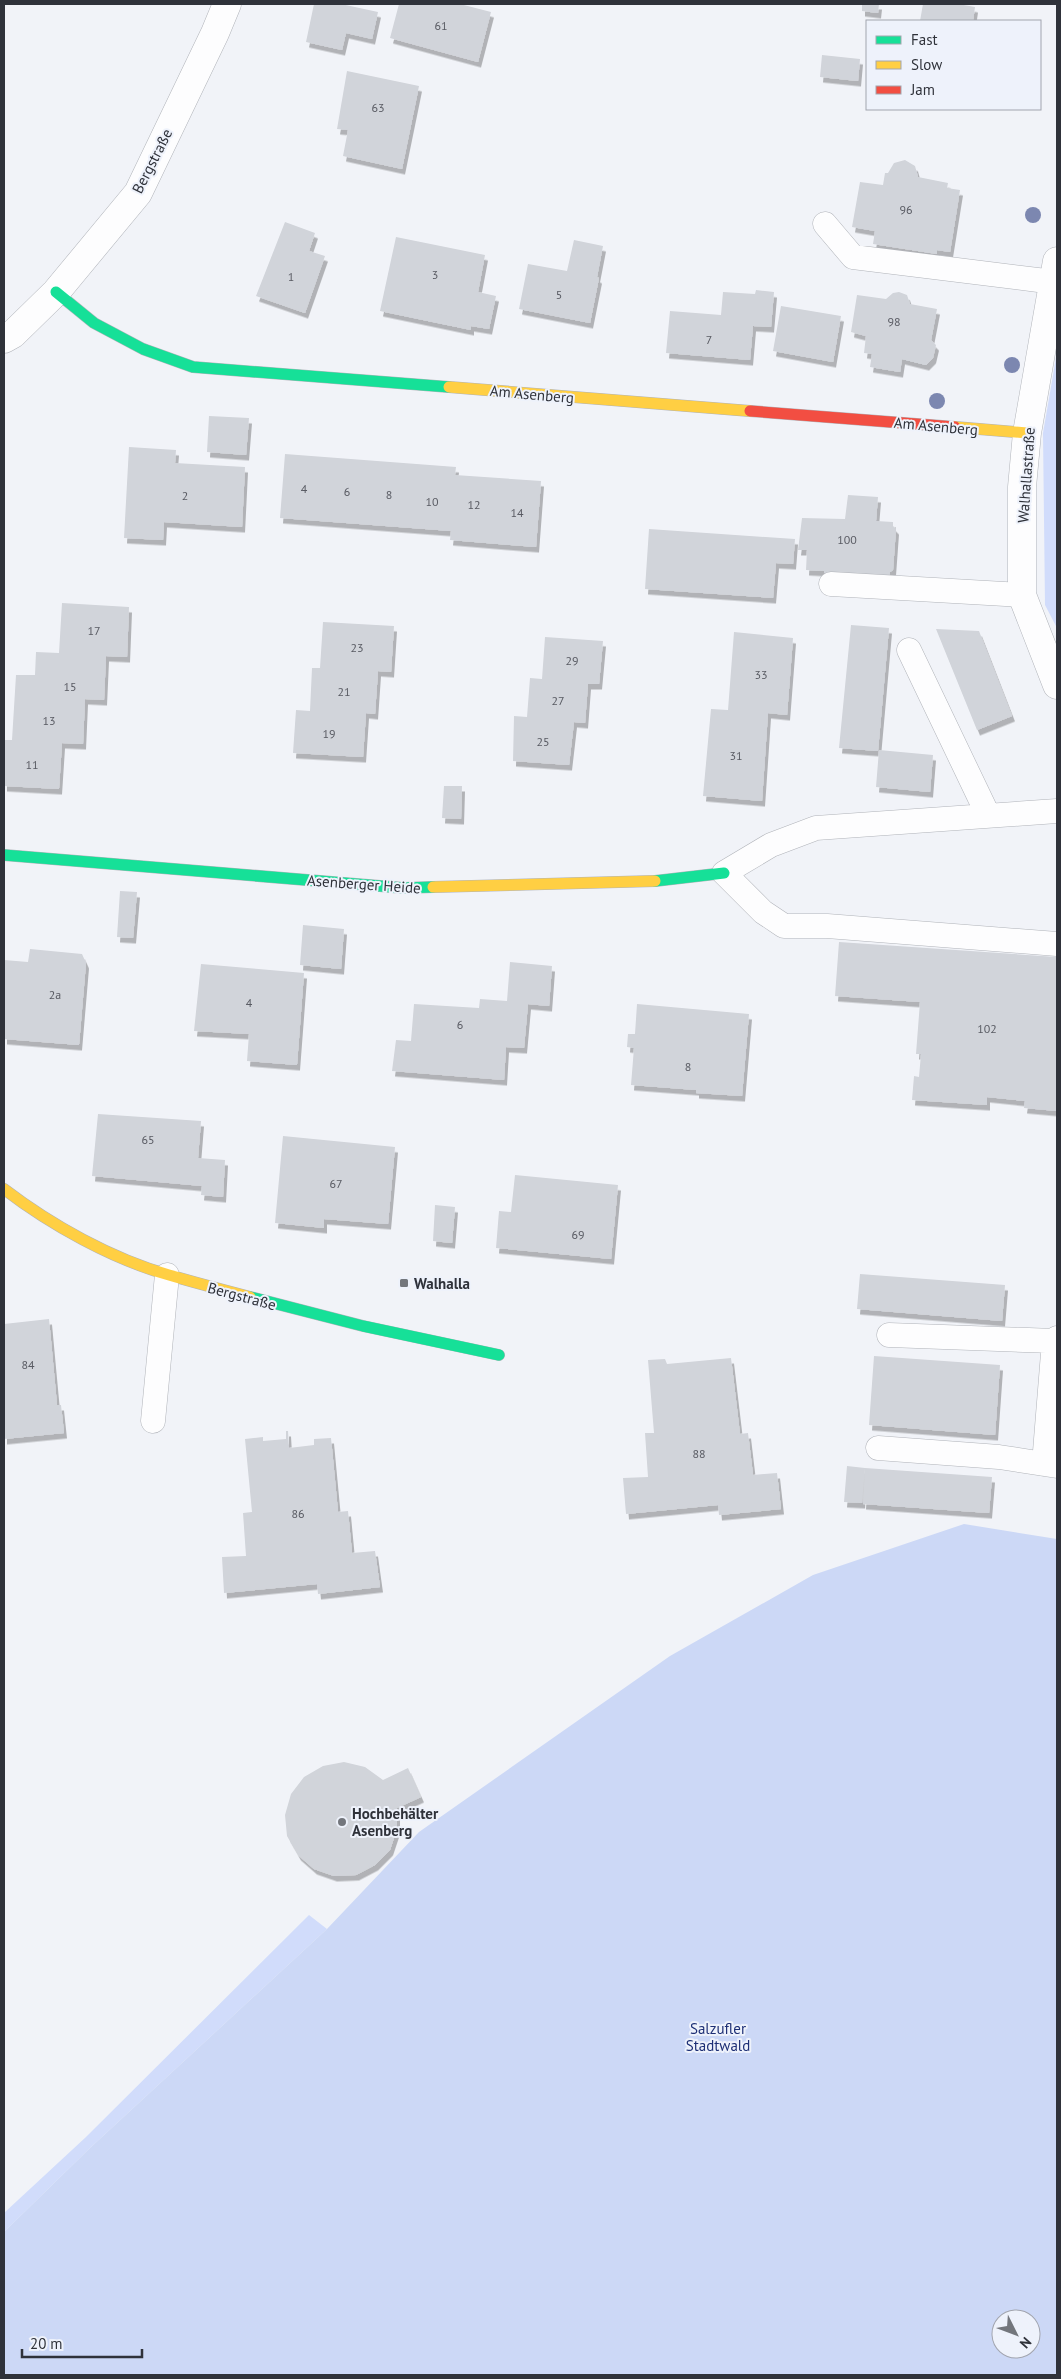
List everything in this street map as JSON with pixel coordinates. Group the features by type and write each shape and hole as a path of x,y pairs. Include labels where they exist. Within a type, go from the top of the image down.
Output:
{"street":[{"name":"Bergstraße","path":"4,339 13,334 56,292 138,193 215,33 226,4"},
{"name":"Walhallastraße","path":"1055,272 1027,433 1022,487 1022,595 1057,685"},
{"name":"Am Asenberg","path":"56,292 94,322 143,349 193,367 1027,433"},
{"name":"Asenberger Heide","path":"4,855 404,888 647,882 724,872"},
{"name":"Bergstraße","path":"4,1189 35,1213 93,1245 167,1275 363,1326 499,1355"}],"lane":[{"path":"825,224 853,257 1055,272"},
{"path":"831,584 1022,595"},
{"path":"909,650 988,815"},
{"path":"1057,811 816,828 771,845 724,872 764,912 784,926 827,926 1057,944"},
{"path":"153,1421 167,1275"},
{"path":"878,1448 999,1457 1050,1465 1056,1340 889,1335"}],"shaded area":[{"path":"1057,352 1057,628 1045,605 1043,433"},
{"path":"309,1915 327,1929 90,2148 4,2232 4,2213 86,2137"}],"green space":[{"name":"Salzufler Stadtwald","path":"964,1524 1057,1539 1057,2375 4,2375 4,2232 90,2148 327,1929 419,1832 670,1656 813,1575"}],"building":[{"path":"314,4 341,4 378,12 372,39 346,33 342,50 306,42"},
{"path":"399,4 460,4 491,12 478,62 390,38"},
{"path":"862,4 879,4 878,13 862,11"},
{"path":"923,4 958,4 975,7 973,20 920,20"},
{"path":"822,55 860,59 858,81 820,77"},
{"path":"347,71 419,86 402,169 343,156 348,130 337,129"},
{"path":"905,160 915,166 918,177 948,183 947,188 960,190 950,252 937,250 937,254 873,244 875,231 852,227 860,182 883,185 885,173 888,173 894,163"},
{"path":"285,222 315,233 309,251 325,256 305,313 256,296"},
{"path":"396,237 485,255 478,292 496,296 489,329 471,326 471,330 380,311"},
{"path":"574,240 603,246 590,323 519,309 528,264 567,271"},
{"path":"756,290 774,292 771,327 753,326 750,360 666,353 670,311 721,315 723,292 755,294"},
{"path":"899,292 907,295 910,304 937,309 931,340 936,345 933,358 926,365 902,359 900,372 870,367 872,354 864,353 866,336 851,332 857,295 886,299 893,293"},
{"path":"781,306 841,316 833,362 773,351"},
{"path":"209,416 249,418 246,455 207,452"},
{"path":"129,447 176,450 175,463 245,467 242,527 164,522 163,540 124,538"},
{"path":"285,454 456,467 455,475 541,481 536,547 450,540 451,531 280,518"},
{"path":"848,495 878,497 876,521 893,522 893,526 896,529 893,570 889,576 824,573 824,571 806,570 807,550 798,550 802,518 845,519"},
{"path":"649,529 795,539 793,564 776,563 773,598 645,589"},
{"path":"62,603 129,607 127,657 106,656 104,700 85,699 83,744 62,743 59,789 4,786 4,740 12,740 16,675 35,675 36,652 59,653"},
{"path":"323,622 394,626 391,672 378,671 375,714 366,713 363,757 293,753 296,710 310,711 312,668 320,668"},
{"path":"851,625 889,628 878,751 839,748"},
{"path":"936,629 979,631 1012,716 977,730"},
{"path":"734,632 793,638 787,715 768,713 762,801 703,796 711,709 728,710"},
{"path":"545,637 603,641 599,684 588,684 585,723 574,722 569,765 513,761 514,716 527,717 530,678 542,679"},
{"path":"879,750 933,755 930,792 876,787"},
{"path":"444,786 462,786 461,819 442,818"},
{"path":"120,891 137,892 133,938 117,937"},
{"path":"303,925 344,929 341,969 300,965"},
{"path":"839,942 1057,957 1057,1111 1024,1108 1025,1101 987,1097 987,1105 912,1100 914,1076 919,1077 921,1054 916,1054 920,1002 835,996"},
{"path":"30,949 82,954 86,963 79,1045 4,1039 4,960 28,962"},
{"path":"510,962 552,966 549,1006 528,1004 524,1048 506,1047 504,1080 392,1071 396,1040 411,1041 414,1004 479,1008 480,999 507,1001"},
{"path":"201,964 304,973 297,1065 247,1061 249,1034 194,1031"},
{"path":"637,1004 749,1014 742,1096 696,1093 696,1090 631,1085 634,1048 627,1047 628,1034 635,1034"},
{"path":"98,1114 201,1121 198,1158 225,1160 223,1197 201,1195 202,1186 92,1176"},
{"path":"283,1136 395,1147 388,1224 324,1219 324,1228 275,1223"},
{"path":"515,1175 618,1185 611,1259 496,1248 499,1211 511,1212"},
{"path":"435,1205 455,1207 452,1243 433,1241"},
{"path":"860,1274 1005,1285 1002,1321 857,1309"},
{"path":"49,1319 57,1405 61,1405 64,1433 4,1439 4,1324"},
{"path":"874,1356 1000,1365 995,1435 869,1425"},
{"path":"731,1358 740,1434 748,1433 753,1475 777,1473 781,1509 719,1515 718,1505 626,1514 623,1478 648,1477 645,1433 654,1433 648,1360 665,1359 667,1364"},
{"path":"286,1431 288,1431 289,1448 314,1445 314,1439 331,1438 338,1512 348,1511 352,1553 375,1551 380,1587 318,1594 317,1584 224,1593 222,1557 246,1556 243,1513 252,1512 245,1439 263,1437 263,1441 286,1439"},
{"path":"847,1466 865,1468 862,1503 844,1502"},
{"path":"865,1468 992,1477 989,1513 863,1504"},
{"name":"Hochbehälter Asenberg","path":"344,1762 365,1767 383,1780 408,1768 421,1797 397,1808 397,1829 390,1850 375,1865 356,1875 334,1876 314,1869 298,1855 287,1836 285,1815 291,1794 304,1777 323,1766"}],"traffic: fast":[{"path":"56,292 94,323 143,349 193,367 449,387"},
{"path":"4,855 404,888 433,887"},
{"path":"655,881 724,873"},
{"path":"250,1297 363,1326 499,1355"}],"traffic: slow":[{"path":"449,387 750,411"},
{"path":"955,427 1027,433"},
{"path":"433,887 655,881"},
{"path":"4,1189 62,1228 126,1260 169,1275 250,1297"}],"traffic: jam":[{"path":"750,411 955,427"}],"place":[{"name":"Walhalla","path":"404,1283"},
{"name":"Hochbehälter Asenberg","path":"342,1822"}]}
